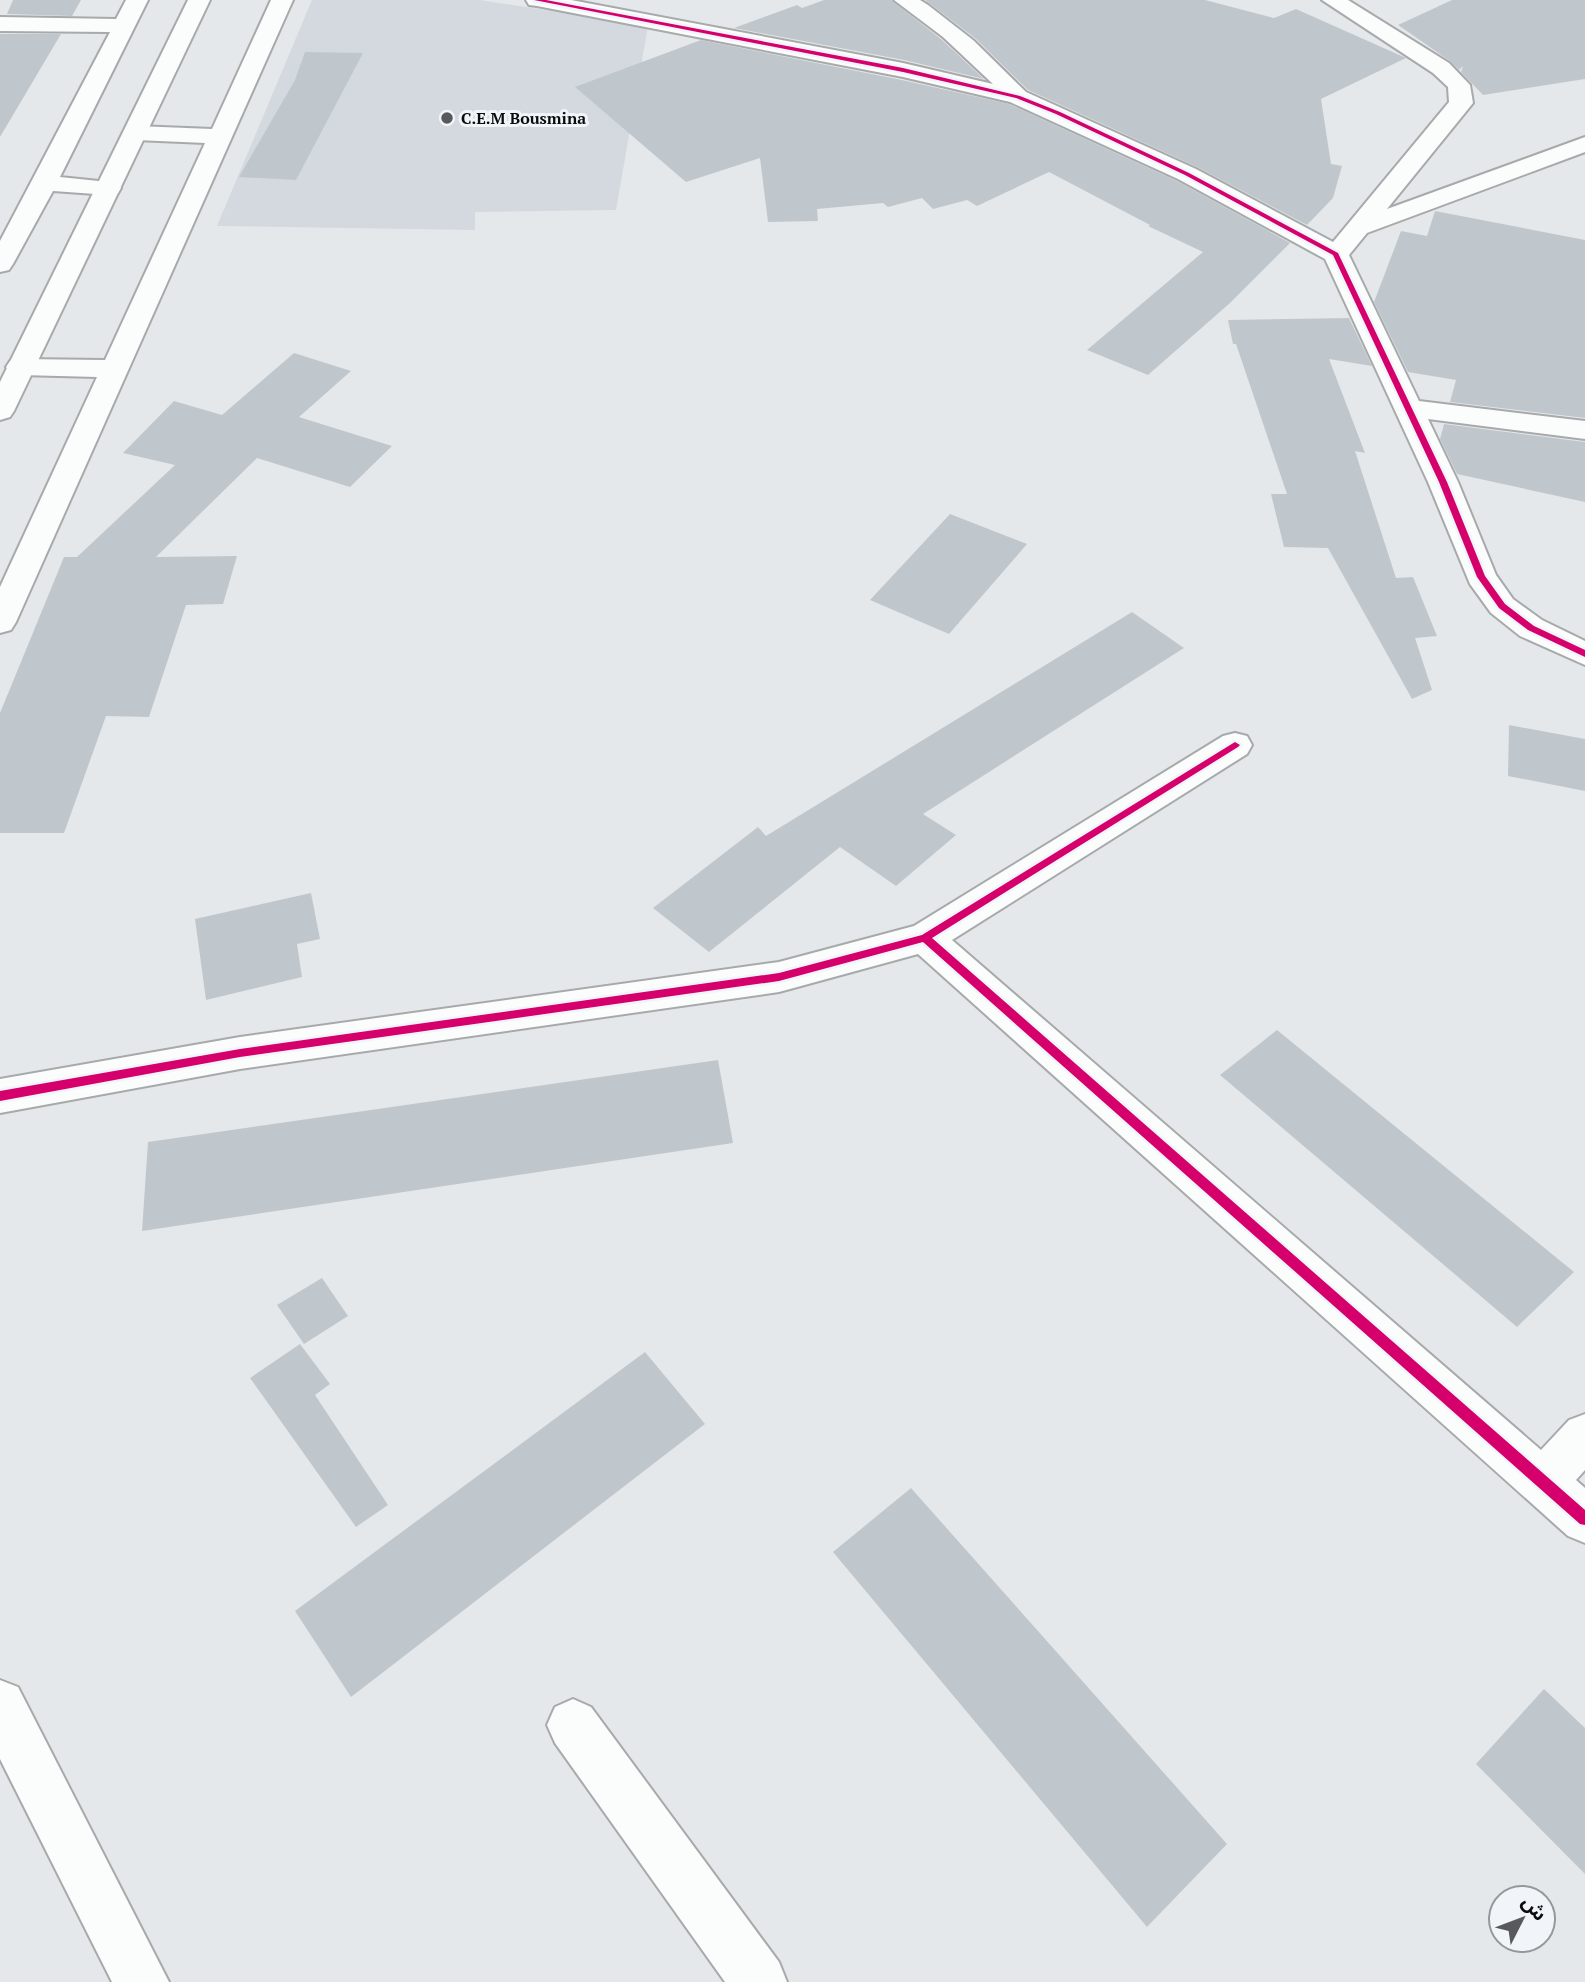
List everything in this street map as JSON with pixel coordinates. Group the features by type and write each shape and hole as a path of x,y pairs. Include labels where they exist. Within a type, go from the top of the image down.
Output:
{"street":[{"path":"0,264 45,183 137,0"},
{"path":"0,411 10,366 109,188 199,0"},
{"path":"2,616 282,0"},
{"path":"537,0 662,15 1018,97 1187,174 1336,254 1409,408 1481,578 1502,606 1531,628 1585,654"},
{"path":"905,0 920,8 979,57 1018,97"},
{"path":"1333,0 1441,68 1458,85 1461,103 1336,254"},
{"path":"0,24 124,26"},
{"path":"136,134 222,136"},
{"path":"1358,228 1581,150"},
{"path":"45,183 109,188"},
{"path":"10,366 116,369"},
{"path":"1409,408 1585,430"},
{"path":"0,1096 240,1053 779,977 925,938 1235,745"},
{"path":"925,938 1585,1519"},
{"path":"1543,1482 1585,1436"},
{"path":"0,1705 141,1982"},
{"path":"573,1725 759,1982"}],"shaded area":[{"name":"C.E.M Bousmina","path":"312,0 480,0 648,26 616,210 475,212 475,230 217,226"}],"building":[{"path":"13,0 81,0 72,16 7,14"},
{"path":"824,0 891,0 941,39 984,79 904,60 734,28 797,5 802,8"},
{"path":"925,0 1205,0 1274,18 1296,9 1406,58 1321,99 1331,164 1342,166 1333,198 1307,225 1197,167 1028,90 975,38"},
{"path":"1452,0 1585,0 1585,79 1483,95 1461,72 1463,66 1459,70 1398,25"},
{"path":"0,34 61,34 0,137"},
{"path":"701,40 1009,104 1177,181 1290,243 1230,303 1148,375 1087,350 1203,252 1148,226 1150,225 1049,172 977,206 967,200 933,209 922,198 888,207 883,203 817,209 818,221 768,222 760,158 686,182 575,87"},
{"path":"305,52 363,53 296,180 239,177 295,80"},
{"path":"1435,211 1585,240 1585,418 1450,402 1456,380 1408,372 1374,302 1401,231 1427,236"},
{"path":"1349,318 1372,366 1329,359 1365,453 1355,451 1396,578 1413,577 1437,636 1415,638 1432,690 1412,699 1328,548 1284,547 1271,494 1287,494 1236,344 1233,344 1228,320"},
{"path":"294,353 351,371 299,417 392,446 350,487 257,458 156,557 237,556 223,604 186,605 149,717 106,716 64,833 0,833 0,713 64,557 77,557 175,465 123,453 174,401 222,415"},
{"path":"1444,424 1585,442 1585,502 1457,474 1440,439"},
{"path":"950,514 1027,544 949,634 870,600"},
{"path":"1132,612 1184,648 923,814 956,835 896,886 840,847 709,952 653,908 758,827 766,836"},
{"path":"1509,725 1585,739 1585,791 1508,776"},
{"path":"311,893 320,939 297,944 302,977 206,1000 195,919"},
{"path":"1277,1030 1574,1272 1517,1327 1220,1075"},
{"path":"718,1060 733,1143 142,1231 148,1142"},
{"path":"322,1278 348,1316 304,1344 277,1305"},
{"path":"300,1344 330,1384 315,1395 388,1505 356,1527 250,1378"},
{"path":"645,1352 705,1424 351,1697 295,1611"},
{"path":"911,1488 1227,1844 1147,1927 833,1552"},
{"path":"1544,1689 1585,1728 1585,1874 1476,1764"}],"cycle path":[{"path":"537,0 903,70 1018,97 1187,174 1336,254 1443,482 1481,577 1502,606 1531,628 1585,654"},
{"path":"0,1096 240,1053 779,977 925,938 1235,745"},
{"path":"925,938 1585,1519"}],"place":[{"name":"C.E.M Bousmina","path":"447,118"}]}
